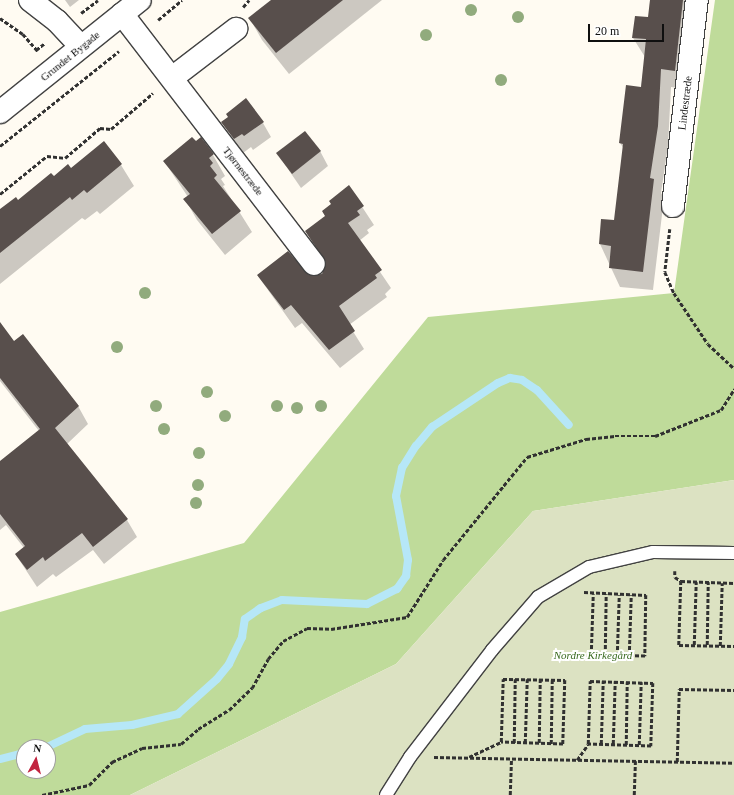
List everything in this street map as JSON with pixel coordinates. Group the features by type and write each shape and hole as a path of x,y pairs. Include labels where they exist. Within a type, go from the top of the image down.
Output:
{"street":[{"path":"30,0 57,21 81,47"},
{"name":"Grundet Bygade","path":"0,112 140,0"},
{"name":"Lindestræde","path":"673,206 697,0"},
{"name":"Tjørnestræde","path":"122,14 314,264"},
{"path":"172,78 236,29"}],"lane":[{"path":"386,795 410,757 492,650 538,598 589,567 653,552 734,553"}],"path":[{"path":"0,146 182,0"},
{"path":"0,194 47,156 65,158 100,128 111,128 172,78"},
{"path":"673,206 665,272 674,293 708,344 734,368"},
{"path":"42,795 89,785 112,762 142,748 182,744 198,729 228,710 252,688 268,659 283,641 307,628 331,629 407,617 444,560 527,457 586,439 615,436 655,436 721,410 734,389"},
{"path":"734,583 681,581 679,637 679,644 734,646"},
{"path":"564,582 586,593 646,595 645,656 591,655 593,594"},
{"path":"694,645 696,582"},
{"path":"707,645 708,582"},
{"path":"720,646 722,583"},
{"path":"605,655 606,594"},
{"path":"617,656 619,595"},
{"path":"629,656 631,595"},
{"path":"467,758 501,742 563,744 565,680 503,678 501,742"},
{"path":"514,743 515,679"},
{"path":"525,743 527,679"},
{"path":"539,743 540,679"},
{"path":"551,744 552,680"},
{"path":"577,760 588,744 590,681 653,682 651,746 588,744"},
{"path":"601,744 603,681"},
{"path":"614,744 615,681"},
{"path":"626,745 627,682"},
{"path":"639,745 641,682"},
{"path":"677,762 679,689 734,690"},
{"path":"410,757 734,763"},
{"path":"510,795 511,759"},
{"path":"634,795 635,762"}],"green space":[{"path":"715,0 734,0 734,480 533,511 396,664 130,795 0,795 0,612 244,543 428,317 674,293"},
{"name":"Nordre Kirkegård","path":"734,480 734,795 130,795 396,664 533,511"}],"building":[{"path":"271,0 343,0 276,53 248,18"},
{"path":"650,0 683,0 675,71 661,69 658,126 650,178 654,179 643,272 609,268 611,246 599,244 601,219 614,220 623,144 619,143 626,85 641,87 646,39 632,38 635,16 648,17"},
{"path":"246,98 264,122 244,136 242,134 234,139 221,122 228,117 226,114"},
{"path":"305,131 321,151 292,174 276,153"},
{"path":"192,137 196,141 201,137 214,154 209,158 213,163 210,166 217,175 214,178 241,211 212,234 183,199 190,194 163,161"},
{"path":"104,141 122,164 87,193 84,190 72,200 70,197 0,253 0,209 16,197 18,200 51,173 54,176 68,164 71,168"},
{"path":"349,185 364,206 357,211 360,215 348,223 382,270 375,275 377,278 339,306 355,331 329,350 291,305 284,310 257,275 288,251 309,275 322,274 326,262 305,231 325,216 322,211 331,204 329,201"},
{"path":"0,322 14,341 23,334 79,406 55,428 128,519 93,547 82,533 45,561 43,557 27,570 15,554 25,546 0,514 0,461 40,429 0,378"}],"waterway":[{"path":"56,743 85,729 132,725 178,714 217,679 229,664 242,637 245,619 261,608 282,600 367,604 397,589 406,576 408,560 396,496 402,468 416,446 432,427 498,383 510,378 522,380 537,390 569,425"},
{"path":"0,759 16,755"}]}
